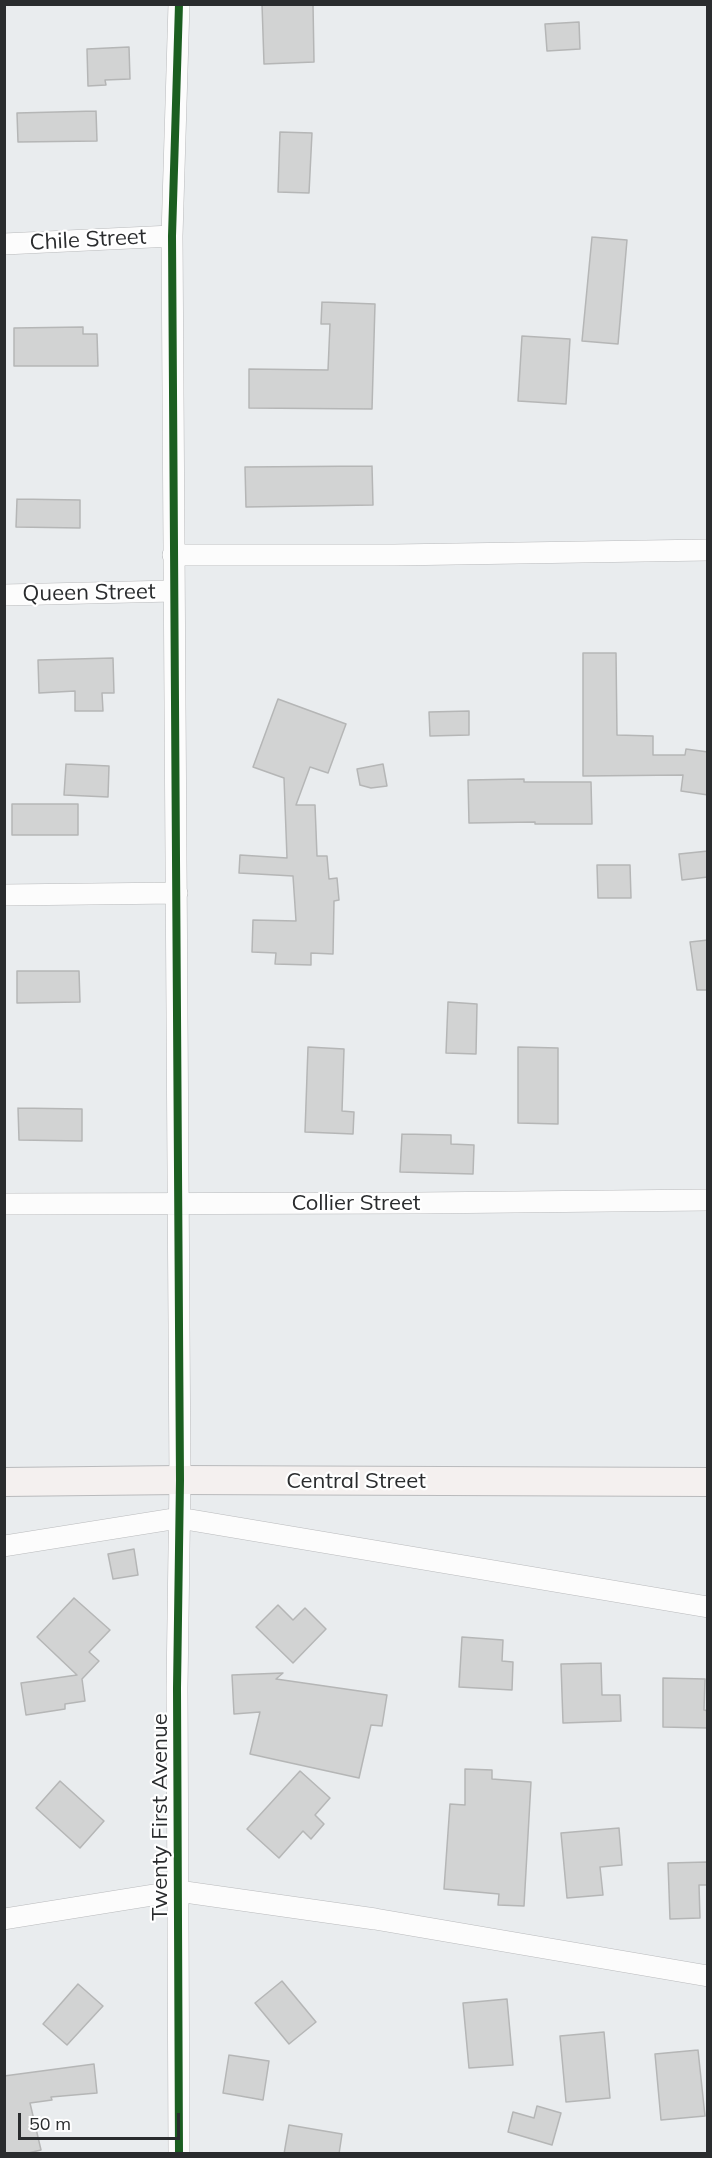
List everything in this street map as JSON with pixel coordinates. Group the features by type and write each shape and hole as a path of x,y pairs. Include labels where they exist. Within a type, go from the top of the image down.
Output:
{"main road":[{"name":"Central Street","path":"4,1482 180,1480 708,1482"}],"street":[{"name":"Twenty First Avenue","path":"179,4 172,236 180,1480 179,2154"},
{"name":"Chile Street","path":"4,244 172,236"},
{"path":"173,555 394,555 708,550"},
{"name":"Queen Street","path":"4,595 173,591"},
{"path":"4,896 177,893"},
{"name":"Collier Street","path":"4,1204 708,1200"},
{"path":"4,1546 179,1518 708,1607"},
{"path":"4,1919 178,1891 375,1919 708,1976"}],"building":[{"path":"262,4 313,4 314,62 264,64"},
{"path":"579,22 580,49 547,51 545,24"},
{"path":"129,47 130,79 105,80 106,85 88,86 87,49"},
{"path":"96,111 97,141 18,142 17,113"},
{"path":"280,132 312,133 309,193 278,192"},
{"path":"592,237 627,240 618,344 582,341"},
{"path":"322,302 375,304 372,409 249,408 249,369 328,370 330,324 321,324"},
{"path":"83,327 83,334 97,334 98,366 14,366 14,328"},
{"path":"522,336 570,339 566,404 518,401"},
{"path":"372,466 373,505 246,507 245,467"},
{"path":"17,499 80,500 80,528 16,527"},
{"path":"583,653 616,653 617,735 653,736 653,755 685,755 686,749 708,752 708,795 681,791 683,775 583,776"},
{"path":"113,658 114,693 102,693 103,711 75,711 75,691 39,693 38,660"},
{"path":"278,699 346,724 328,773 310,767 296,805 315,805 317,856 327,856 329,879 337,878 339,900 334,901 333,954 311,953 311,965 275,964 276,953 252,952 253,920 296,921 293,876 239,873 240,855 287,858 284,778 253,767"},
{"path":"469,711 469,735 430,736 429,712"},
{"path":"66,764 109,766 108,797 64,795"},
{"path":"383,764 387,786 371,788 360,785 357,769"},
{"path":"524,779 524,782 591,782 592,824 469,823 468,780"},
{"path":"12,804 78,804 78,835 12,835"},
{"path":"708,851 708,877 682,880 679,854"},
{"path":"597,865 630,865 631,898 598,898"},
{"path":"708,940 708,990 697,990 690,942"},
{"path":"17,971 79,971 80,1002 17,1003"},
{"path":"448,1002 477,1004 476,1054 446,1053"},
{"path":"308,1047 344,1049 342,1111 354,1112 353,1134 305,1132"},
{"path":"518,1047 558,1048 558,1124 518,1123"},
{"path":"18,1108 82,1109 82,1141 19,1140"},
{"path":"402,1134 451,1135 451,1144 474,1145 473,1174 400,1172"},
{"path":"134,1549 138,1575 113,1579 108,1554"},
{"path":"74,1598 110,1630 89,1652 99,1661 82,1679 85,1701 65,1704 65,1709 26,1715 21,1683 77,1675 37,1637"},
{"path":"278,1605 293,1620 305,1608 326,1629 293,1663 256,1627"},
{"path":"462,1637 503,1640 502,1661 513,1662 512,1690 459,1687"},
{"path":"601,1663 602,1695 620,1695 621,1721 563,1723 561,1664"},
{"path":"283,1673 276,1679 387,1695 382,1726 371,1725 359,1778 250,1754 260,1712 234,1714 232,1675"},
{"path":"663,1678 705,1679 704,1710 708,1711 708,1728 663,1727"},
{"path":"465,1769 492,1770 492,1779 531,1782 524,1906 498,1905 499,1894 444,1889 450,1804 465,1805"},
{"path":"300,1771 330,1798 315,1815 324,1824 311,1839 303,1831 279,1858 247,1829"},
{"path":"60,1781 104,1821 80,1848 36,1808"},
{"path":"619,1828 622,1865 600,1867 603,1895 567,1898 561,1833"},
{"path":"708,1862 708,1885 699,1885 700,1918 670,1919 668,1863"},
{"path":"282,1981 316,2022 289,2044 255,2003"},
{"path":"78,1984 103,2006 67,2045 43,2024"},
{"path":"507,1999 513,2065 469,2068 463,2003"},
{"path":"604,2032 610,2098 566,2102 560,2036"},
{"path":"698,2050 705,2116 661,2120 655,2054"},
{"path":"229,2055 269,2061 263,2100 223,2093"},
{"path":"94,2064 97,2093 51,2097 52,2100 30,2103 41,2150 24,2154 4,2154 4,2076"},
{"path":"537,2106 561,2113 552,2145 508,2132 513,2112 534,2118"},
{"path":"289,2125 342,2134 339,2154 284,2154"}],"cycle path":[{"path":"179,4 172,236 180,1480 177,1688 179,2154"}]}
